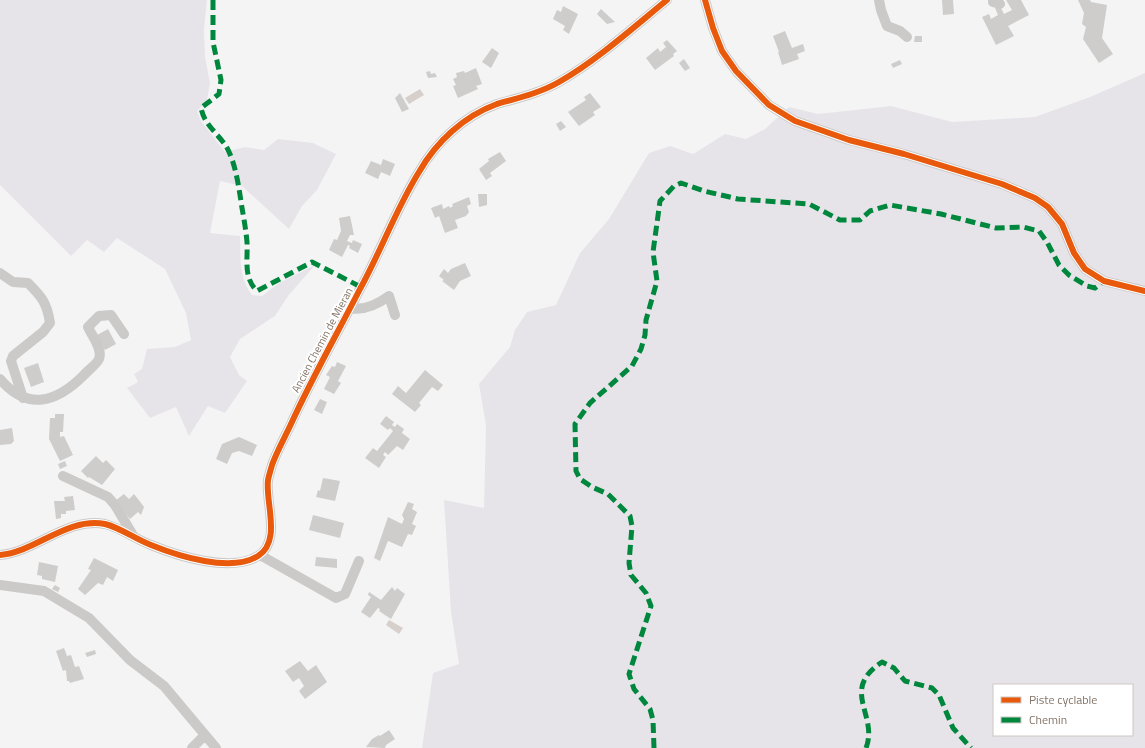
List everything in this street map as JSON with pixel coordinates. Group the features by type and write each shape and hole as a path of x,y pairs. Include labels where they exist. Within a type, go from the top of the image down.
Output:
{"street":[{"name":"Ancien Chemin de Mieran","path":"260,555 269,543 271,531 268,480 273,462 307,388 350,308 418,173 432,151 454,129 475,115 495,105 557,83 624,35 668,0"},
{"path":"705,0 713,28 722,51 736,71 769,105 795,121 849,140 904,154 1002,184 1035,198 1048,207 1062,224 1074,253 1085,270 1104,281 1145,290"},
{"path":"879,0 881,10 888,26 900,30 907,37"},
{"path":"0,274 13,282 28,283 44,299 48,311 50,323 43,332 13,356 12,361 23,398"},
{"path":"350,308 357,309 377,305 389,296 395,315"},
{"path":"0,379 10,390 23,398 42,400 54,398 80,379 99,360 100,351 88,327 99,316 111,314 124,334"},
{"path":"63,476 108,497 115,505 134,537"},
{"path":"0,555 14,554 51,535 91,524 105,524 150,545 185,556 211,562 230,563 247,560 260,555 336,598 346,594 359,561"},
{"path":"0,584 44,591 89,618 130,660 164,686 216,748"},
{"path":"192,748 205,735"}],"shaded area":[{"path":"0,0 207,0 204,29 205,57 210,83 207,100 197,111 201,121 225,152 245,147 264,150 278,139 313,143 336,154 317,190 302,206 289,229 242,186 220,181 210,233 240,236 242,274 244,281 252,295 262,296 279,283 315,265 288,296 275,316 240,339 230,357 239,375 247,381 225,413 208,406 189,436 176,407 150,418 127,388 138,382 134,374 142,369 147,349 175,347 191,340 186,313 165,269 117,238 104,252 87,240 71,256 0,185"},
{"path":"1145,73 1145,748 422,748 433,673 459,664 451,612 444,500 484,508 486,426 479,384 510,347 515,330 527,312 556,305 580,253 609,219 649,153 670,146 693,154 725,134 746,139 765,129 789,107 818,114 891,106 952,122 1035,117 1090,97"},
{"path":"420,89 424,95 409,104 405,98"},
{"path":"389,620 403,628 399,634 386,625"}],"building":[{"path":"942,0 953,0 954,14 943,15"},
{"path":"1006,0 1021,0 1029,15 1008,26 1014,36 996,45 982,17 989,14 991,19 998,15 995,8 1000,6 1004,14 1012,10"},
{"path":"1078,0 1090,0 1091,2 1107,5 1102,38 1113,54 1099,63 1083,39 1086,27 1082,24 1084,13"},
{"path":"563,6 578,14 569,34 563,30 565,26 553,19 557,10 561,12"},
{"path":"601,9 615,22 607,24 597,14"},
{"path":"785,31 792,48 803,44 805,51 797,54 799,59 782,65 773,36"},
{"path":"915,36 922,36 922,42 914,42"},
{"path":"667,40 677,51 673,54 674,56 655,70 646,58 658,48 660,52 666,47 663,43"},
{"path":"492,48 499,53 491,68 482,62"},
{"path":"684,59 690,68 685,71 679,63"},
{"path":"900,60 902,64 893,68 891,64"},
{"path":"476,68 482,84 476,86 478,89 458,98 453,86 456,85 453,79 457,77 456,73 464,71 465,73"},
{"path":"430,71 431,74 435,73 437,77 428,78 426,72"},
{"path":"400,93 409,109 402,112 395,98"},
{"path":"590,93 601,107 593,112 595,115 579,126 568,112 586,100 584,97"},
{"path":"561,121 566,127 560,131 556,124"},
{"path":"500,152 506,161 490,173 492,176 486,180 479,169 489,161 488,159"},
{"path":"383,159 395,164 390,176 381,172 378,179 365,173 371,161 381,165"},
{"path":"478,194 487,194 487,205 479,207"},
{"path":"469,197 471,204 467,206 469,212 466,216 455,220 458,228 445,233 439,216 435,218 431,208 442,204 443,209 449,206 450,208 453,206 452,204"},
{"path":"350,216 354,235 350,235 347,241 352,243 353,240 362,244 358,253 349,248 350,246 348,245 342,257 329,250 334,239 337,240 341,231 339,218"},
{"path":"465,263 471,276 460,281 454,290 442,281 444,280 439,276 444,269 448,273 451,269"},
{"path":"108,329 116,344 105,350 97,335"},
{"path":"337,362 346,366 338,381 341,383 334,394 324,389 330,377 326,375 332,366 335,367"},
{"path":"38,363 44,382 31,387 24,368"},
{"path":"425,370 443,385 438,391 432,387 419,403 421,405 415,412 392,394 398,386 406,393"},
{"path":"320,399 327,402 322,414 314,410"},
{"path":"55,414 64,414 63,432 60,432 60,437 64,436 73,455 60,461 49,439 50,418 55,418"},
{"path":"386,416 394,422 392,425 395,427 397,424 404,429 402,433 410,439 403,450 397,446 388,455 385,452 383,455 386,457 379,468 365,458 373,448 377,451 393,431 390,428 388,430 380,424"},
{"path":"12,428 14,441 11,444 0,445 0,430"},
{"path":"239,437 257,445 252,456 239,451 232,453 227,464 216,459 222,444"},
{"path":"96,456 103,463 106,460 115,469 102,485 89,477 88,478 81,471"},
{"path":"65,461 67,466 60,469 58,464"},
{"path":"323,478 340,481 335,501 316,497 318,490 320,491"},
{"path":"124,494 129,499 134,494 144,507 141,515 138,512 130,519 115,501"},
{"path":"73,496 75,510 66,511 66,514 61,514 61,518 56,519 54,501 65,501 64,497"},
{"path":"408,502 414,504 412,509 417,512 412,524 416,526 412,535 408,534 402,547 388,541 380,561 374,558 388,517 402,524 404,519 402,515"},
{"path":"313,515 344,523 340,538 309,530"},
{"path":"316,557 337,559 337,568 315,566"},
{"path":"94,558 118,570 113,581 107,577 103,585 98,583 85,595 78,589 91,570 88,569"},
{"path":"39,562 58,566 55,582 42,579 42,576 37,575"},
{"path":"55,585 60,588 58,592 52,589"},
{"path":"392,587 395,591 397,588 405,594 391,619 379,611 380,609 378,608 370,618 361,612 371,597 368,595 369,592 381,600"},
{"path":"64,648 67,656 71,655 75,667 79,666 84,679 70,683 67,681 66,670 63,671 56,651"},
{"path":"95,650 96,654 87,657 85,653"},
{"path":"300,661 308,671 316,665 327,682 305,699 299,691 304,686 299,678 293,682 285,671"},
{"path":"389,730 395,739 386,745 385,748 366,747 372,739"}],"marked path":[{"path":"213,0 213,42 221,80 219,94 201,108 208,124 226,146 235,168 246,229 247,268 253,286 257,291 312,262 361,287"},
{"path":"654,748 653,720 650,709 634,689 629,674 651,606 646,593 631,575 629,563 632,526 630,516 608,494 592,487 580,479 576,471 575,424 590,403 632,366 641,349 645,335 646,320 657,281 653,252 660,201 674,186 681,183 704,191 738,199 809,204 840,220 860,220 870,211 890,205 941,214 996,228 1023,227 1039,231 1047,242 1059,265 1069,275 1087,286 1095,288 1104,281"},
{"path":"866,748 869,736 861,693 863,683 870,672 882,662 894,668 905,681 932,688 939,695 953,728 971,748"}],"cycle path":[{"path":"0,555 13,553 26,548 77,525 91,523 111,526 145,543 175,554 204,561 234,563 247,561 258,556 265,549 269,541 271,531 268,480 274,460 307,390 368,275 403,201 434,150 452,131 473,115 497,104 552,86 573,74 601,54 667,0"},
{"path":"705,0 713,28 722,51 736,71 769,105 795,121 849,140 904,154 1002,184 1035,198 1048,207 1062,224 1074,253 1085,269 1104,281 1145,291"}]}
